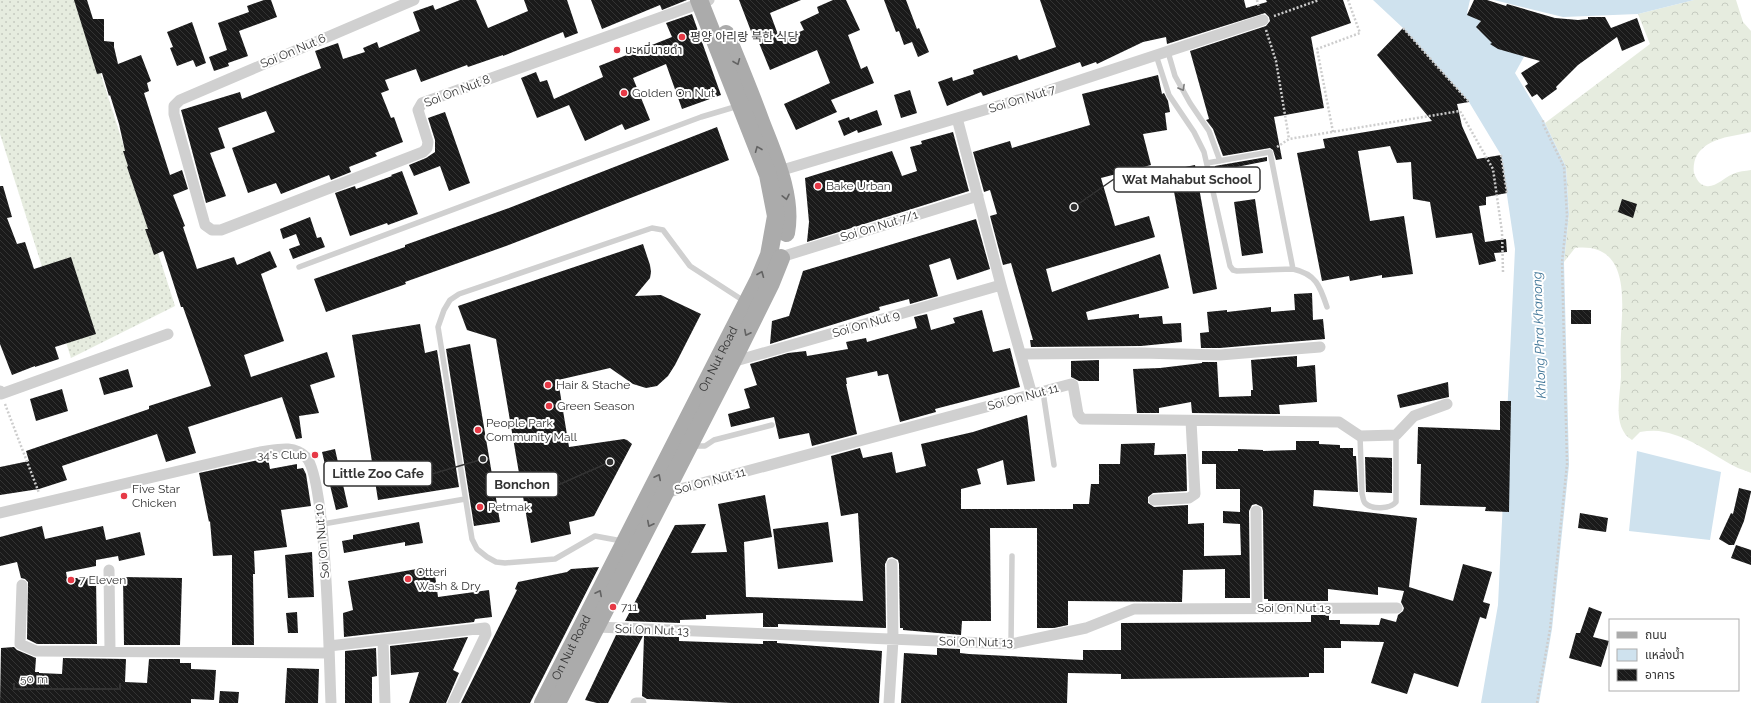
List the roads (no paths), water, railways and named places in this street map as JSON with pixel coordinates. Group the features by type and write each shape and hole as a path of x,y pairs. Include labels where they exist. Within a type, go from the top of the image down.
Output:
{"main road":[{"name":"On Nut Road","path":"543,703 632,544 753,306 772,283 781,256 788,216 787,204 779,171 747,103 705,1"},
{"name":"On Nut Road","path":"557,703 597,627 632,544 665,493 732,362 753,306 759,279 769,255 776,216 768,175 747,103"}],"street":[{"name":"Soi On Nut 6","path":"212,230 204,225 174,114 174,106 180,100 414,0"},
{"name":"Soi On Nut 8","path":"212,230 221,230 423,152 427,148 428,142 418,110 422,103 705,1"},
{"name":"Soi On Nut 7","path":"779,171 957,118 1168,52 1263,20"},
{"path":"957,118 1032,395"},
{"name":"Soi On Nut 7/1","path":"781,256 978,196"},
{"name":"Soi On Nut 9","path":"732,362 1001,285"},
{"path":"0,393 168,334"},
{"path":"1021,354 1140,353 1220,355 1320,347"},
{"name":"Soi On Nut 11","path":"665,493 1072,384 1078,414 1082,419 1339,422 1360,436"},
{"path":"1360,436 1396,435 1414,416 1447,404"},
{"path":"1154,500 1189,498 1194,494 1191,421"},
{"name":"Soi On Nut 10","path":"0,513 260,452 284,448 294,450 305,457 312,466 323,524 332,703"},
{"path":"1256,511 1257,608"},
{"path":"889,703 893,640 892,564"},
{"path":"109,570 110,651"},
{"path":"22,585 20,644 36,651 329,650 383,641 485,628 486,634 453,703"},
{"name":"Soi On Nut 13","path":"597,627 1011,644 1086,628 1134,608 1397,608"},
{"path":"383,641 385,703"},
{"path":"636,703 641,703"}],"lane":[{"path":"1168,52 1175,76 1209,131 1220,161"},
{"path":"1156,55 1169,95 1194,132 1207,163 1230,266 1233,270 1293,269 1305,272 1311,276 1321,289 1327,307"},
{"path":"299,267 693,120 747,103"},
{"path":"1207,163 1270,152 1293,269"},
{"path":"632,544 595,536 555,559 496,562 478,549 472,539 438,327 444,310 450,300 467,291 652,228 659,228 663,230 690,266 753,306"},
{"path":"1043,392 1054,465"},
{"path":"689,446 705,446 714,440 772,425"},
{"path":"1360,436 1362,494 1365,503 1370,506 1385,508 1396,502 1396,435"},
{"path":"323,524 465,499"},
{"path":"1011,644 1012,556"}],"water":[{"name":"Khlong Phra Khanong","path":"1373,0 1470,0 1467,13 1481,19 1478,30 1525,55 1515,73 1545,123 1566,167 1569,214 1564,262 1569,465 1552,629 1539,703 1481,703 1498,605 1515,249 1501,155 1469,102 1403,28"},
{"path":"1494,0 1694,0 1638,14 1563,17"},
{"path":"1637,451 1721,472 1710,540 1629,531"}],"place":[{"name":"평양 아리랑 북한 식당","path":"682,37"},
{"name":"บะหมี่นายดำ","path":"617,50"},
{"name":"Golden On Nut","path":"624,93"},
{"name":"Bake Urban","path":"818,186"},
{"name":"Wat Mahabut School","path":"1074,207"},
{"name":"Hair & Stache","path":"548,385"},
{"name":"Green Season","path":"549,406"},
{"name":"People Park Community Mall","path":"478,430"},
{"name":"34's Club","path":"315,455"},
{"name":"Little Zoo Cafe","path":"483,459"},
{"name":"Bonchon","path":"610,462"},
{"name":"Five Star Chicken","path":"124,496"},
{"name":"Petmak","path":"480,507"},
{"name":"Otteri Wash & Dry","path":"408,579"},
{"name":"7 Eleven","path":"71,580"},
{"name":"711","path":"613,607"}]}
